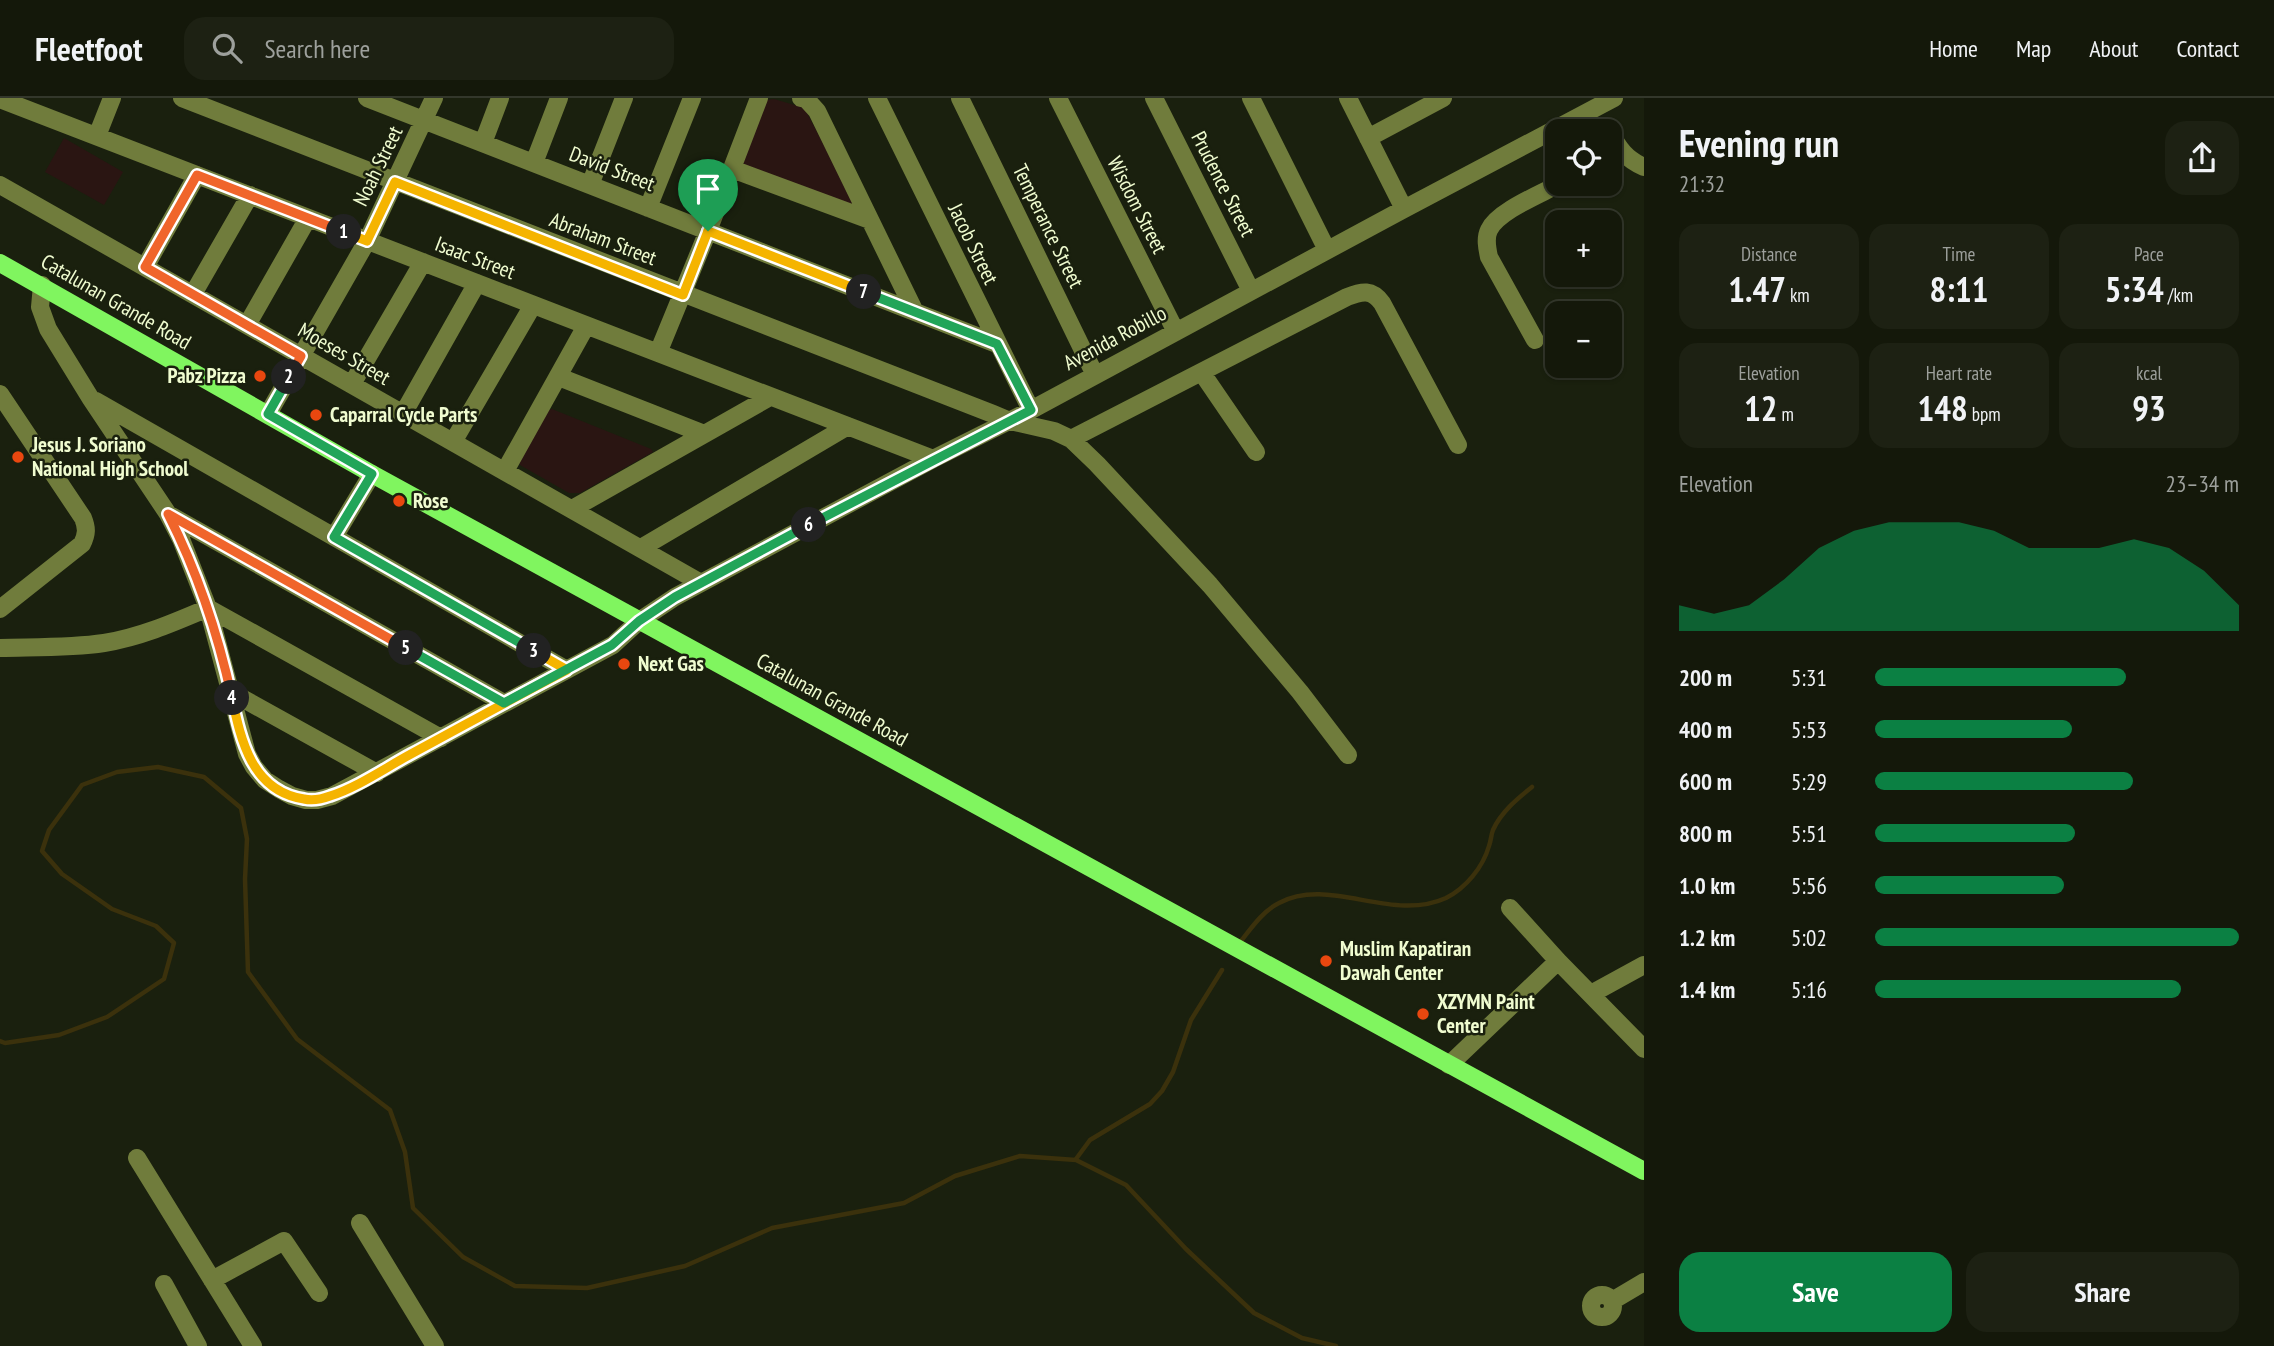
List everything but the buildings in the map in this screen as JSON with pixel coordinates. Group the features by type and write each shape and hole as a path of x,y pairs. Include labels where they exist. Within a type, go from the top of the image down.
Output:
{"main road":[{"name":"Catalunan Grande Road","path":"1,265 42,285 372,474 1644,1171"}],"street":[{"path":"97,136 112,98"},
{"name":"Abraham Street","path":"182,98 1010,421 1042,427 1071,439"},
{"name":"David Street","path":"367,98 997,344"},
{"name":"Noah Street","path":"268,414 367,241 434,98"},
{"path":"483,143 500,98"},
{"path":"534,163 559,98"},
{"path":"590,185 624,98"},
{"path":"648,208 692,98"},
{"path":"658,353 759,98"},
{"path":"801,98 806,99 817,111 915,312"},
{"name":"Jacob Street","path":"877,98 1031,410"},
{"name":"Temperance Street","path":"960,98 1096,375"},
{"name":"Wisdom Street","path":"1058,98 1176,332"},
{"name":"Prudence Street","path":"1154,98 1251,291"},
{"path":"1251,98 1327,250"},
{"path":"1348,98 1404,209"},
{"path":"1368,138 1443,98"},
{"name":"Avenida Robillo","path":"42,285 40,307 45,322 91,399 168,514 190,561 208,608 247,754 254,768 265,780 292,796 317,800 332,796 377,773 612,645 655,608 701,583 1614,98"},
{"name":"Isaac Street","path":"0,99 933,459"},
{"path":"1597,107 1604,119"},
{"path":"1622,156 1644,167"},
{"path":"732,169 870,220"},
{"path":"145,267 197,175"},
{"name":"Moeses Street","path":"0,185 701,583"},
{"path":"1535,340 1489,257 1486,245 1493,223 1545,192"},
{"path":"193,294 250,195"},
{"path":"247,325 308,218"},
{"path":"352,384 424,262"},
{"path":"403,414 477,283"},
{"path":"1348,755 1300,692 1210,585 1071,439 1347,297 1368,291 1377,295 1382,303 1458,445"},
{"path":"453,442 533,304"},
{"path":"505,471 586,326"},
{"path":"1202,373 1256,452"},
{"path":"559,377 704,434"},
{"path":"0,394 87,527 82,544 0,609"},
{"path":"572,509 770,397"},
{"path":"91,399 567,670"},
{"path":"640,548 848,426"},
{"path":"334,537 372,474"},
{"path":"168,514 504,703"},
{"path":"0,648 103,643 147,632 208,608 441,738"},
{"path":"230,692 377,773"},
{"path":"1510,908 1644,1049"},
{"path":"1449,1065 1558,961"},
{"path":"1591,994 1644,965"},
{"path":"137,1158 253,1346"},
{"path":"360,1223 435,1346"},
{"path":"212,1280 284,1241 318,1293"},
{"path":"1612,1301 1644,1282"},
{"path":"164,1284 198,1346"}],"shaded area":[{"path":"774,99 806,111 854,202 853,206 745,166 743,163 766,100"},
{"path":"64,138 123,172 104,205 45,172"},
{"path":"552,409 653,452 580,493 569,493 520,465 519,461"}],"waterway":[{"path":"0,1041 5,1043 59,1035 107,1017 164,979 174,943 156,926 112,909 62,874 42,851 49,830 82,785 117,772 158,767 204,777 241,808 247,839 245,879 248,972 297,1039 390,1110 405,1152 413,1208 463,1257 515,1286 587,1288 685,1266 772,1228 904,1203 955,1176 1020,1156 1076,1160 1126,1185 1186,1249 1254,1313 1302,1338 1336,1346"},
{"path":"1241,941 1268,910 1299,896 1319,894 1404,906 1446,898 1473,876 1483,862 1500,817 1532,787"},
{"path":"1076,1159 1090,1140 1150,1104 1162,1091 1173,1072 1191,1020 1222,970"}],"place":[{"name":"Pabz Pizza","path":"260,376"},
{"name":"Caparral Cycle Parts","path":"316,415"},
{"name":"Jesus J. Soriano National High School","path":"18,457"},
{"name":"Rose","path":"399,501"},
{"name":"Next Gas","path":"624,664"},
{"name":"Muslim Kapatiran Dawah Center","path":"1326,961"},
{"name":"XZYMN Paint Center","path":"1423,1014"}],"route":[{"path":"708,231 683,295 395,182 367,241 197,175 145,267 301,356 268,414 372,474 334,537 567,670 332,796 306,800 292,796 265,780 254,768 247,754 201,586 168,514 504,703 567,670 612,645 655,608 933,459 1031,410 997,344 708,231"}]}
